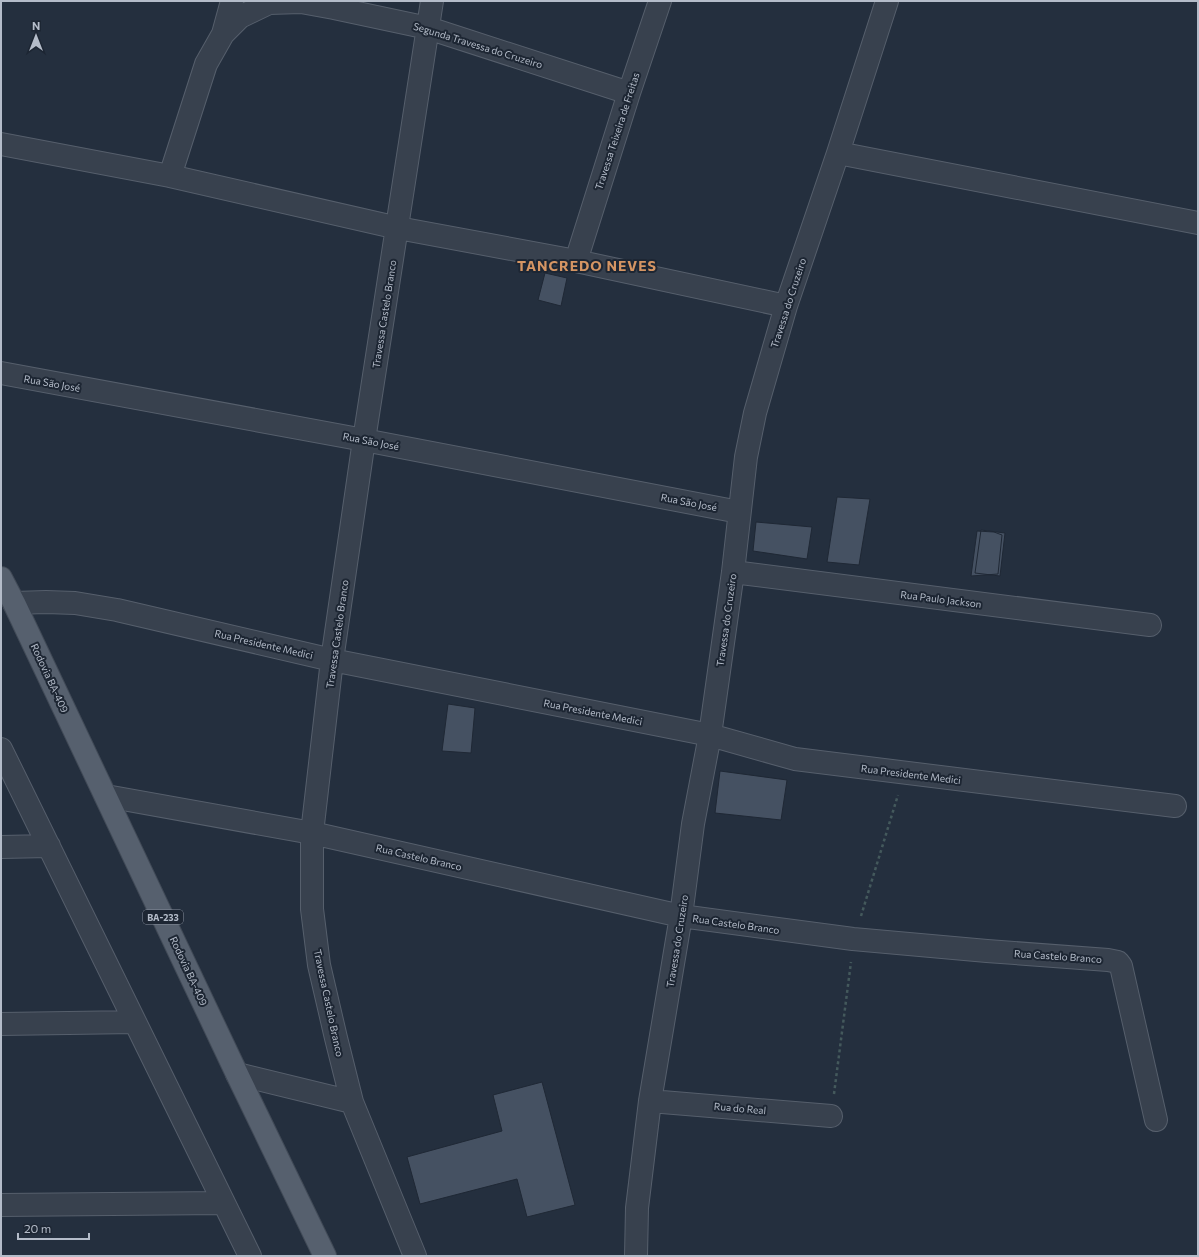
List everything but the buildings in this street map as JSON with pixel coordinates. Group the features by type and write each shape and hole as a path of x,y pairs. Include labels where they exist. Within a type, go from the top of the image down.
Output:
{"main road":[{"name":"Rodovia BA-409","path":"1,578 325,1256"}],"street":[{"path":"223,34 232,1"},
{"name":"Travessa Castelo Branco","path":"415,1256 352,1102 319,965 312,909 312,834 332,660 364,440 432,1"},
{"name":"Travessa Teixeira de Freitas","path":"576,261 628,93 660,1"},
{"name":"Travessa do Cruzeiro","path":"636,1256 637,1208 650,1100 682,916 693,824 710,735 733,572 746,457 755,413 786,306 838,153 887,1"},
{"name":"Segunda Travessa do Cruzeiro","path":"170,176 206,64 223,34 240,17 269,3 301,2 428,28 628,93"},
{"path":"1,144 170,176 398,228 576,261 786,306"},
{"path":"838,153 1198,223"},
{"name":"Rua São José","path":"1,373 364,440 739,512"},
{"name":"Rua Paulo Jackson","path":"733,572 1150,625"},
{"name":"Rua Presidente Medici","path":"14,603 75,603 117,610 332,660 710,735 795,759 1175,806"},
{"path":"1,749 250,1256"},
{"name":"Rua Castelo Branco","path":"106,796 312,834 682,916 854,939 987,952 1108,960 1118,962 1121,966 1156,1120"},
{"path":"1,847 49,846"},
{"path":"1,1024 135,1022"},
{"path":"237,1074 352,1102"},
{"name":"Rua do Real","path":"650,1100 831,1116"},
{"path":"1,1205 223,1203"}],"district":[{"name":"TANCREDO NEVES","path":"587,265"}]}
